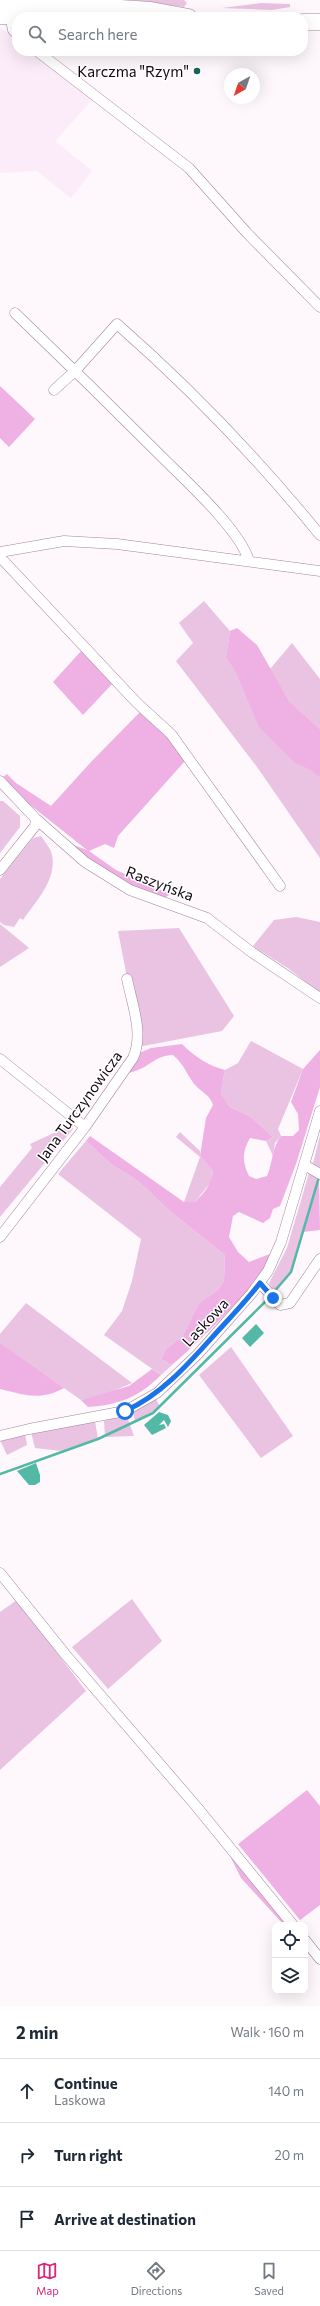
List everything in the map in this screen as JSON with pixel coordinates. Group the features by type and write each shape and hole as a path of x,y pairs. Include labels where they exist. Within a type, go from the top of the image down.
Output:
{"main road":[{"path":"0,0 162,12"},
{"path":"308,22 320,22"}],"street":[{"path":"5,16 12,28"},
{"path":"43,56 189,168 247,233 320,307"},
{"path":"14,313 196,490 239,542 246,552 249,561"},
{"path":"54,390 75,371 117,324 223,428 320,535"},
{"path":"0,552 32,546 75,542 118,544 320,571"},
{"path":"0,557 137,703 171,734 280,886"},
{"name":"Raszyńska","path":"0,781 36,819 66,847 102,874 130,890 207,918 250,951 320,998"},
{"path":"0,870 35,826 36,819"},
{"name":"Jana Turczynowicza","path":"0,1237 84,1127 133,1058 138,1047 136,1024 127,979"},
{"path":"0,1059 84,1127"},
{"name":"Laskowa","path":"0,1436 125,1411 142,1403 157,1393 198,1354 260,1283 277,1251 304,1167 320,1110"},
{"path":"304,1167 308,1167 320,1174"},
{"path":"260,1283 280,1305 290,1303 320,1259"},
{"path":"0,1573 68,1658 196,1806 291,1922"},
{"path":"308,1944 320,1958"}],"shaded area":[{"path":"131,0 184,0 187,3 184,7"},
{"path":"261,3 290,4 290,7 272,10 222,8"},
{"path":"0,28 12,36 12,56 39,56 94,98 55,141 92,171 71,198 37,171 0,173"},
{"path":"0,386 35,419 9,447 0,438"},
{"path":"204,601 230,631 226,657 320,778 320,858 257,767 176,661 193,643 179,623"},
{"path":"237,628 257,645 289,701 320,729 320,778 313,771 294,762 259,727 236,672 226,657 230,631"},
{"path":"292,643 320,679 320,729 289,701 270,669"},
{"path":"82,650 113,683 83,715 53,682"},
{"path":"141,711 161,728 185,761 118,836 114,848 105,844 89,851 116,870 170,894 165,898 126,885 68,843 87,850 24,800 3,777 7,774 16,783 51,806 91,762"},
{"path":"0,801 3,801 20,816 20,827 0,853"},
{"path":"41,836 52,855 53,864 48,882 39,898 23,920 20,918 14,927 4,925 0,922 0,879 33,838"},
{"path":"296,917 320,922 320,993 289,969 253,946 274,920"},
{"path":"0,924 29,948 0,967"},
{"path":"179,928 234,1016 222,1031 138,1047 136,1024 118,931"},
{"path":"251,1041 303,1069 278,1129 281,1136 275,1143 273,1156 266,1141 273,1137 251,1117 230,1107 221,1093 225,1070 238,1063"},
{"path":"182,1044 202,1060 225,1070 221,1093 230,1107 251,1117 273,1137 266,1141 250,1138 247,1143 244,1152 245,1166 249,1176 256,1179 267,1176 274,1150 281,1136 293,1136 299,1130 298,1114 291,1102 303,1069 320,1050 320,1087 296,1164 280,1206 273,1209 270,1218 263,1223 239,1212 233,1216 229,1237 238,1252 249,1262 270,1254 267,1264 258,1278 244,1294 172,1365 161,1359 166,1349 182,1337 199,1303 218,1290 224,1281 225,1255 171,1212 138,1181 111,1164 86,1141 90,1136 184,1202 195,1202 202,1195 211,1180 213,1171 200,1156 206,1118 213,1105 212,1102 194,1083 181,1063 173,1055 160,1058 134,1072 126,1073 139,1053 151,1048"},
{"path":"71,1125 73,1129 0,1217 0,1187 32,1148 30,1144"},
{"path":"180,1132 200,1151 200,1156 213,1171 211,1182 195,1202 184,1202 200,1157 176,1137"},
{"path":"320,1135 320,1170 313,1164"},
{"path":"86,1141 111,1164 138,1181 171,1212 225,1255 224,1281 218,1290 199,1303 182,1337 166,1349 161,1359 172,1365 161,1375 104,1335 122,1311 132,1281 141,1239 58,1174"},
{"path":"309,1173 319,1177 291,1272 275,1292 269,1283 287,1248"},
{"path":"319,1177 320,1230 303,1232"},
{"path":"26,1303 132,1383 108,1393 81,1400 0,1343 0,1334"},
{"path":"256,1324 264,1333 250,1347 242,1338"},
{"path":"0,1343 64,1388 56,1392 40,1396 25,1395 0,1389"},
{"path":"231,1347 293,1436 261,1458 199,1375"},
{"path":"152,1369 161,1375 145,1389 119,1402 88,1407 81,1400 129,1386"},
{"path":"156,1399 160,1407 135,1422 133,1412"},
{"path":"159,1412 168,1415 171,1421 168,1427 164,1420 159,1425 164,1424 166,1428 152,1435 144,1425"},
{"path":"126,1414 134,1436 105,1437 104,1421"},
{"path":"95,1421 98,1439 62,1451 35,1448 31,1432"},
{"path":"25,1434 27,1445 7,1455 0,1440"},
{"path":"36,1463 40,1475 40,1482 35,1485 29,1485 17,1471"},
{"path":"132,1599 162,1641 108,1689 72,1647"},
{"path":"17,1600 86,1691 0,1770 0,1612"},
{"path":"307,1790 320,1806 320,1905 300,1920 238,1844"},
{"path":"230,1856 286,1922 281,1922 241,1878"}],"waterway":[{"path":"273,1293 291,1272 319,1177"},
{"path":"0,1474 98,1439 153,1413 270,1297"}],"place":[{"name":"Karczma \"Rzym\"","path":"197,71"}],"route":[{"path":"125,1411 142,1403 157,1393 206,1344 260,1283 273,1298"}]}
